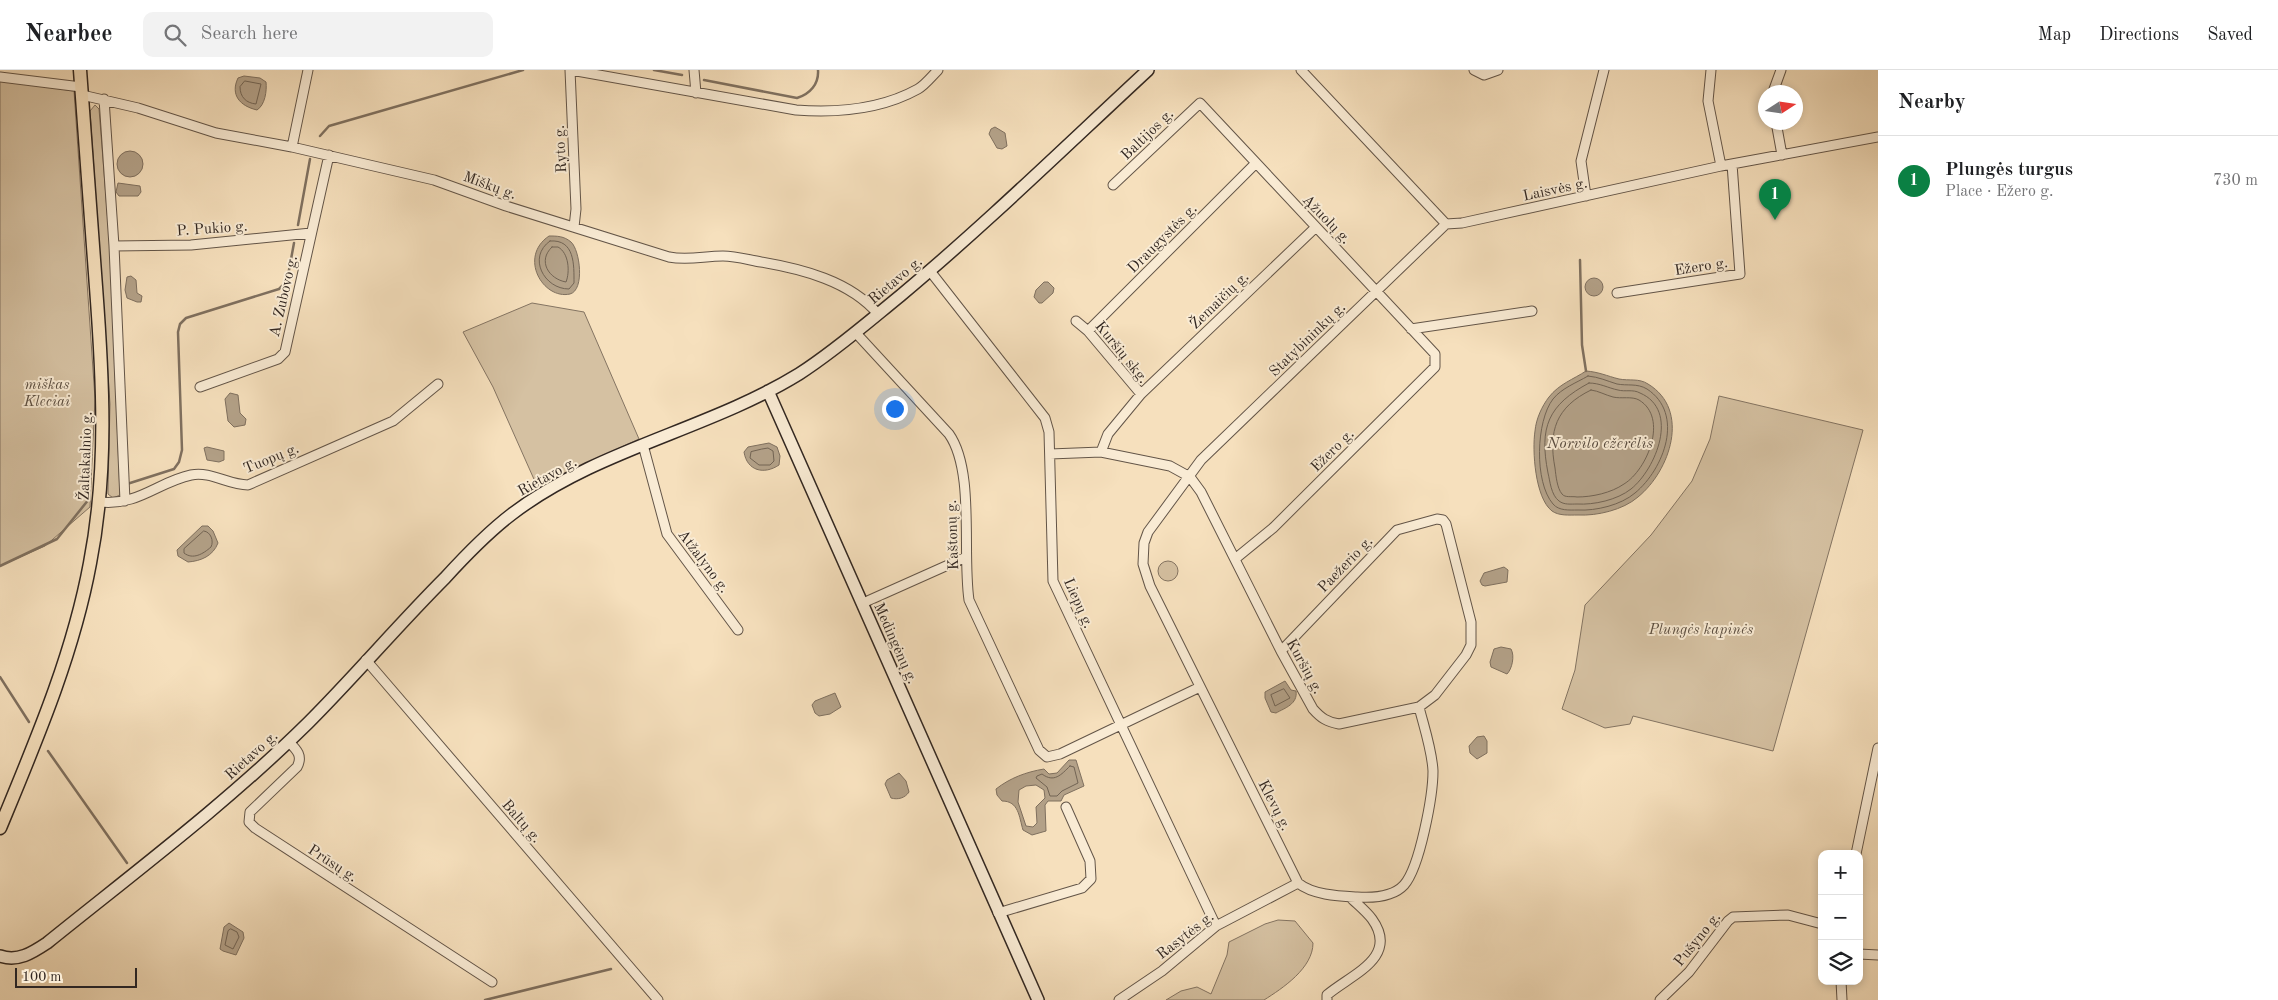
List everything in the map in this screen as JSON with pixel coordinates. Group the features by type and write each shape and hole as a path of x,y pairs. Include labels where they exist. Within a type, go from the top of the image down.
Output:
{"main road":[{"name":"Žaltakalnio g.","path":"0,828 43,724 68,652 86,585 100,502 103,454 103,383 80,70"},
{"name":"Rietavo g.","path":"0,956 22,957 47,943 190,828 288,742 466,555 508,517 546,491 644,445 768,391 801,372 878,314 930,271 1148,70"},
{"name":"Medingėnų g.","path":"768,391 1038,1000"}],"street":[{"path":"292,147 308,70"},
{"path":"570,70 796,110 822,112 885,103 919,88 938,70"},
{"name":"Ryto g.","path":"570,70 576,209 574,227"},
{"path":"694,70 696,93"},
{"path":"1301,70 1446,224"},
{"path":"1474,70 1484,75 1498,70"},
{"path":"1586,196 1581,160 1604,70"},
{"path":"1710,70 1708,101 1721,166"},
{"path":"1776,85 1781,70"},
{"name":"Miškų g.","path":"0,77 81,91 216,133 292,147 434,180 506,206 678,259 724,256 793,268 817,275 841,287 867,302 878,314"},
{"path":"104,98 114,246 125,501"},
{"name":"Ąžuolų g.","path":"1200,103 1255,164 1436,354"},
{"name":"Baltijos g.","path":"1114,185 1200,103"},
{"path":"1777,130 1782,155"},
{"name":"Laisvės g.","path":"1446,224 1462,223 1721,166 1878,137"},
{"name":"A. Zubovo g.","path":"200,387 278,358 284,352 328,155"},
{"name":"Draugystės g.","path":"1088,331 1255,164"},
{"name":"Ežero g.","path":"1618,293 1740,274 1732,164"},
{"name":"Statybininkų g.","path":"1190,477 1201,460 1446,224"},
{"name":"Žemaičių g.","path":"1141,394 1316,227"},
{"name":"P. Pukio g.","path":"114,246 191,245 311,233"},
{"name":"Liepų g.","path":"930,271 1045,418 1049,432 1053,581 1216,926"},
{"path":"1411,329 1532,311"},
{"name":"Kuršių skg.","path":"1076,321 1088,331 1141,394 1108,434 1101,452"},
{"name":"Kaštonų g.","path":"855,332 955,442 962,460 964,473 966,557 968,589 972,609 1038,750 1047,757 1060,754 1122,726"},
{"name":"Ežero g.","path":"1235,559 1273,528 1435,368 1436,354"},
{"name":"Tuopų g.","path":"100,502 125,501 189,476 203,474 241,485 248,484 393,421 438,384"},
{"name":"Atžalyno g.","path":"644,445 667,534 738,630"},
{"name":"Kuršių g.","path":"1050,454 1101,452 1170,466 1190,477 1201,492 1281,651 1313,709 1320,717 1329,722 1339,724 1419,707 1435,695 1471,644 1472,622 1446,524 1443,520"},
{"name":"Klevų g.","path":"1190,477 1148,532 1144,543 1143,564 1150,586 1298,883"},
{"name":"Paežerio g.","path":"1281,651 1397,530 1437,518 1443,520"},
{"path":"863,603 966,557"},
{"name":"Baltų g.","path":"366,660 658,1000"},
{"path":"1122,726 1200,687"},
{"path":"1298,883 1304,888 1314,891 1350,897 1378,896 1397,890 1405,884 1413,869 1427,822 1433,770 1419,707"},
{"name":"Prūsų g.","path":"288,742 300,755 300,761 297,767 250,812 249,822 255,828 492,982"},
{"path":"1857,850 1878,748"},
{"path":"997,910 1082,888 1091,879 1090,861 1066,806"},
{"name":"Rasytės g.","path":"1119,1000 1162,971 1216,926 1298,883"},
{"path":"1326,1000 1327,995 1334,989 1368,966 1377,956 1380,944 1378,931 1371,919 1350,897"},
{"name":"Pušyno g.","path":"1660,1000 1689,972 1728,921 1734,916 1788,915 1818,923"},
{"path":"1863,954 1878,955"},
{"path":"1841,985 1842,1000"}],"green space":[{"name":"miškas Kleciai","path":"0,80 74,91 95,399 90,507 45,546 0,566"},
{"path":"95,105 99,109 110,248 120,495 113,498 108,494 110,404 90,111"},
{"path":"532,303 584,312 639,439 537,486 493,387 463,332"},
{"name":"Plungės kapinės","path":"1719,396 1863,430 1773,751 1633,716 1630,724 1605,728 1562,709 1575,670 1585,605 1651,535 1692,481 1710,439"},
{"path":"1168,561 1175,564 1178,571 1175,578 1168,581 1161,578 1158,571 1161,564"},
{"path":"1278,920 1295,921 1313,943 1312,952 1303,969 1280,990 1264,1000 1166,1000 1181,991 1197,987 1211,994 1227,955 1229,942 1265,924"}],"water":[{"path":"244,76 260,78 266,82 265,98 257,110 241,103 236,95 235,90 238,78"},
{"path":"995,127 1005,133 1007,146 1002,149 997,148 989,134 991,129"},
{"path":"130,151 139,155 143,164 139,173 130,177 121,173 117,164 121,155"},
{"path":"118,183 140,186 141,192 138,196 119,196 116,192"},
{"path":"549,236 568,240 574,246 577,253 580,270 578,285 575,291 570,294 560,294 551,290 543,284 538,275 535,255 540,245"},
{"path":"131,276 136,280 137,293 142,296 141,302 127,298 125,290 127,277"},
{"path":"1590,278 1598,278 1603,283 1601,294 1590,296 1585,291 1585,283"},
{"path":"1044,282 1048,282 1054,288 1053,293 1042,303 1039,303 1034,297 1036,290"},
{"name":"Norvilo ežerėlis","path":"1586,371 1648,384 1661,395 1669,409 1672,424 1671,441 1667,457 1659,472 1649,486 1632,502 1617,509 1601,513 1568,515 1555,513 1546,505 1538,485 1534,450 1536,426 1546,401 1553,392"},
{"path":"230,393 238,395 240,413 246,419 245,425 234,427 228,421 225,399"},
{"path":"769,443 777,447 780,456 779,465 768,470 752,467 744,452 748,447"},
{"path":"204,448 224,451 224,460 219,462 207,460"},
{"path":"202,526 208,526 213,531 218,543 216,548 206,557 188,562 178,556 177,550"},
{"path":"1504,567 1508,570 1507,582 1482,585 1480,581 1484,573"},
{"path":"1501,647 1511,649 1513,655 1507,674 1491,667 1490,662 1494,649"},
{"path":"1285,681 1291,690 1296,691 1295,699 1290,705 1276,713 1271,712 1265,698 1265,692"},
{"path":"835,693 841,707 830,714 819,716 815,713 812,705 815,701"},
{"path":"1484,736 1487,741 1487,753 1477,759 1470,753 1469,746 1477,737"},
{"path":"1069,760 1076,760 1084,786 1064,795 1061,801 1048,801 1045,805 1046,831 1032,835 1023,830 1015,807 1008,802 1002,801 997,795 996,789 1018,776 1031,772 1044,769 1049,774 1057,773","holes":["1036,785 1044,790 1045,798 1036,807 1037,823 1033,827 1026,826 1018,802 1019,790 1026,786"]},
{"path":"899,773 906,781 909,792 901,798 891,798 885,784 887,780"},
{"path":"229,923 243,932 244,938 236,955 220,949 224,927"}],"waterway":[{"path":"320,136 329,126 523,70"},
{"path":"654,70 682,75"},
{"path":"704,80 797,98 813,88 817,80 818,70"},
{"path":"298,225 310,159"},
{"path":"127,484 174,469 179,462 182,450 178,332 180,324 186,318 279,289 287,281 294,243"},
{"path":"1580,260 1582,345 1586,371"},
{"path":"0,566 57,539 89,499"},
{"path":"0,677 29,722"},
{"path":"48,751 127,863"},
{"path":"485,1000 611,969"}],"place":[{"name":"Plungės turgus","path":"1775,220"}]}
